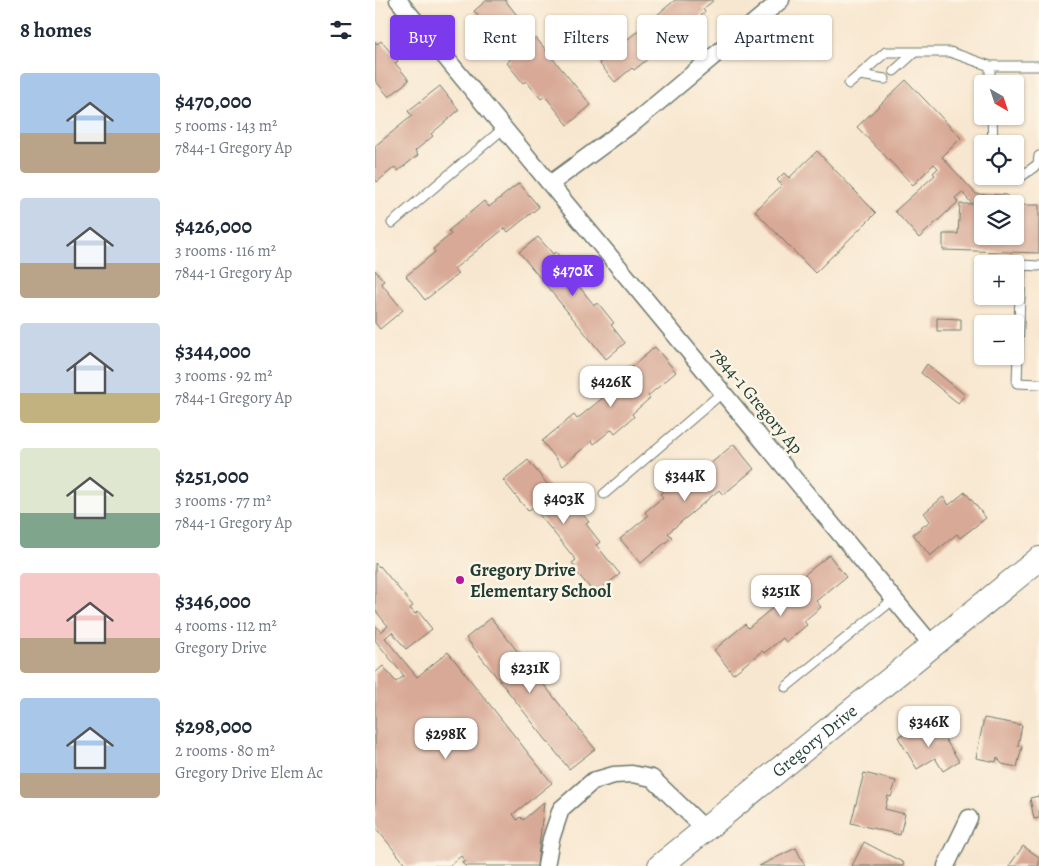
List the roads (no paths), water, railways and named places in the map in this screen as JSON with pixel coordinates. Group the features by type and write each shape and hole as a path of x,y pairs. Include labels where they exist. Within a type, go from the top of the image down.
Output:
{"street":[{"name":"7844-1 Gregory Ap","path":"398,0 932,645"},
{"path":"550,184 636,121 781,0"},
{"name":"Gregory Drive","path":"659,866 1039,559"},
{"path":"546,866 551,839 561,809 593,781 614,775 632,774 651,778 705,829"},
{"path":"946,866 969,818"}],"lane":[{"path":"849,84 886,52 949,52 990,66 1039,66"},
{"path":"894,71 915,52"},
{"path":"990,66 990,75"},
{"path":"860,75 885,79"},
{"path":"392,223 504,128"},
{"path":"1024,174 1038,164 1039,156"},
{"path":"1039,266 1021,265 1017,383 1039,384"},
{"path":"604,494 723,392"},
{"path":"786,687 894,599"}],"place":[{"name":"Gregory Drive Elementary School","path":"460,580"}]}
